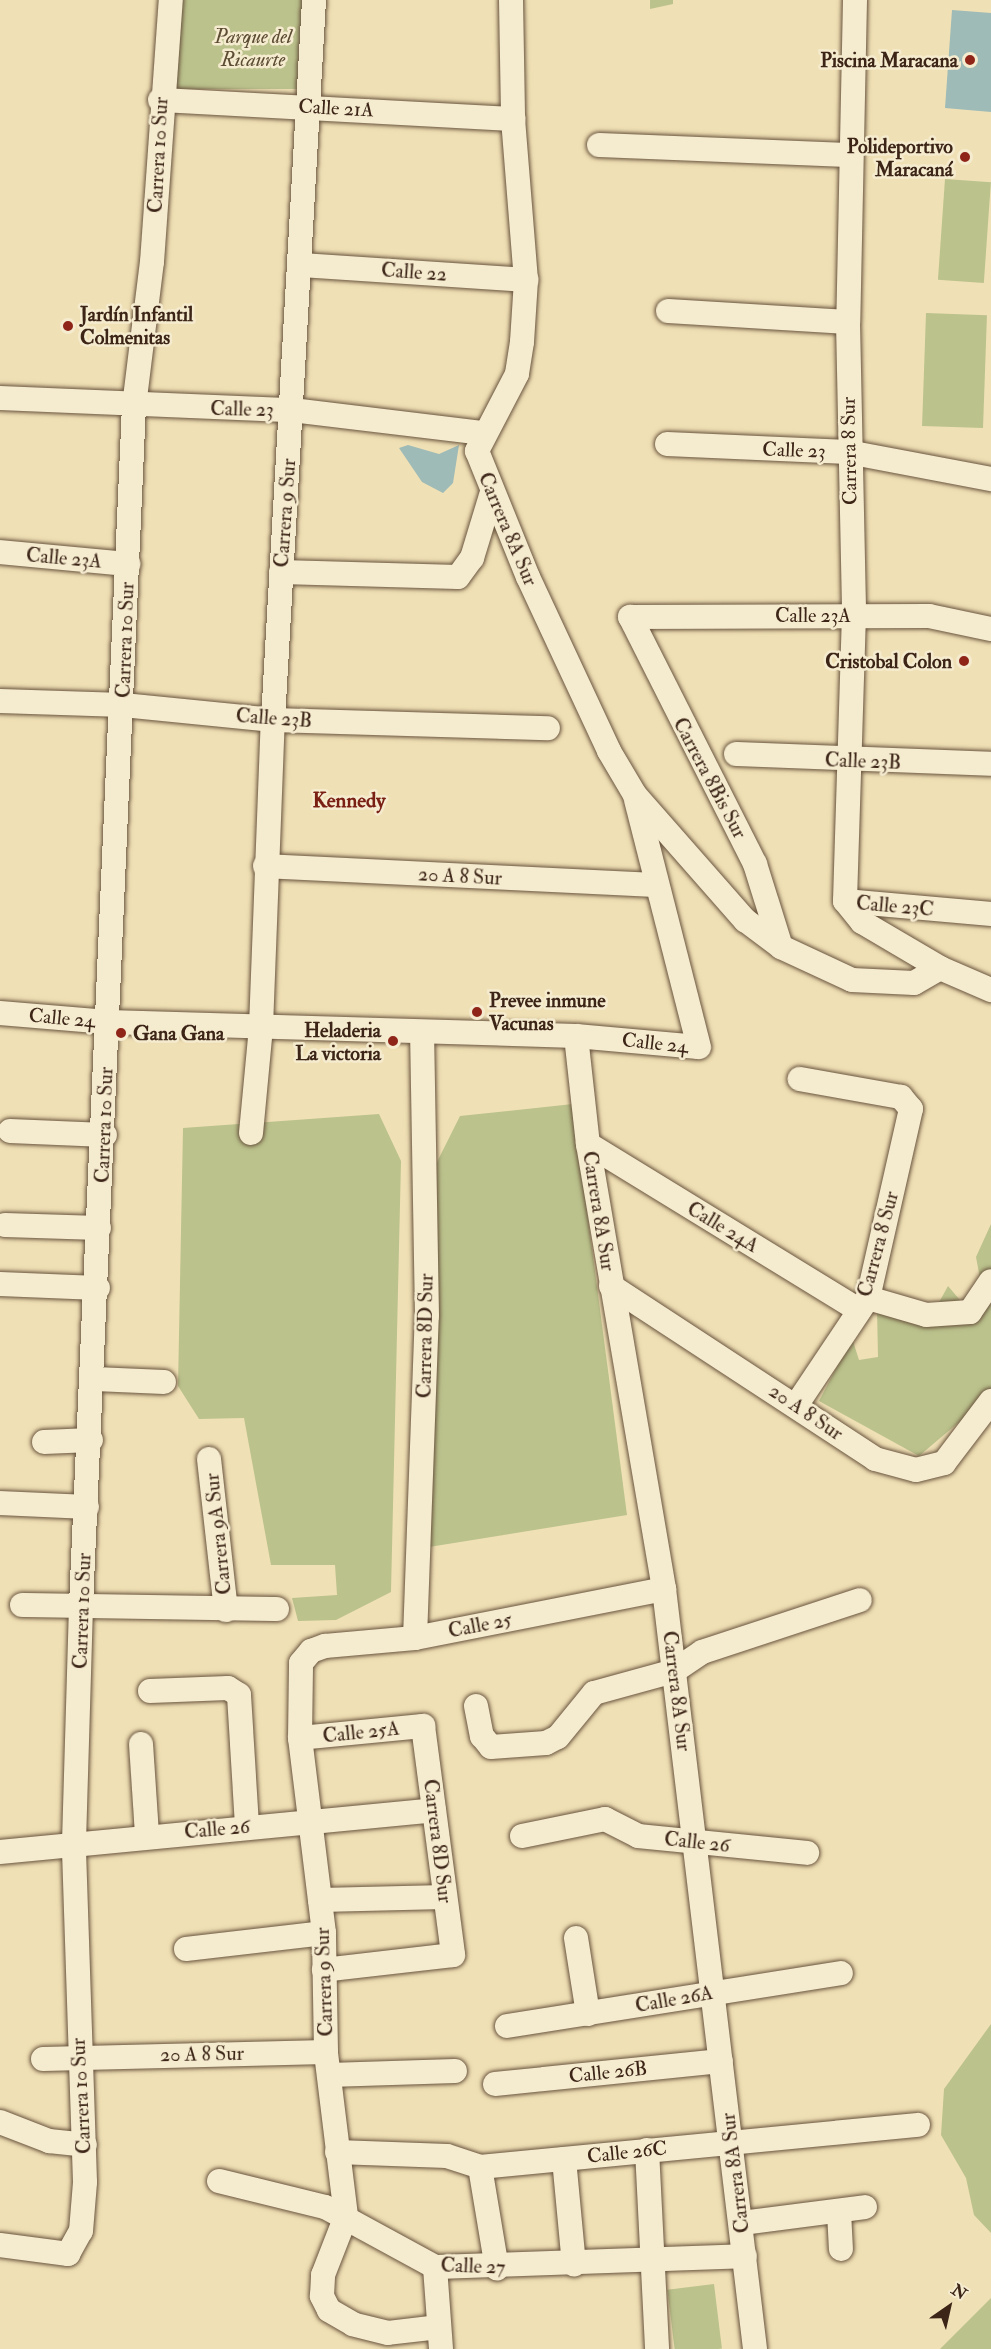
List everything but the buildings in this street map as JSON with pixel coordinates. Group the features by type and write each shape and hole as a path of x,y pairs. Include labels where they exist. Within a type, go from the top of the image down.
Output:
{"street":[{"name":"Carrera 10 Sur","path":"0,2245 58,2255 73,2250 81,2231 85,2145 77,2057 74,1842 81,1605 95,1379 99,1228 105,1135 134,406 152,262 160,100 171,0"},
{"name":"Carrera 9 Sur","path":"251,1133 261,1027 280,572 302,265 314,0"},
{"name":"Carrera 8A Sur","path":"511,0 513,119 526,280 517,374 482,433 477,451 492,492 594,721 635,795 712,888 781,947 852,980 875,984 914,983 940,968"},
{"name":"Carrera 8 Sur","path":"845,901 846,762 854,614 848,452 848,155 855,0"},
{"name":"Calle 21A","path":"160,100 310,106 513,119"},
{"path":"599,145 848,155"},
{"name":"Calle 22","path":"302,265 526,280"},
{"path":"668,311 848,322"},
{"name":"Calle 23","path":"0,398 134,406 292,410 482,433"},
{"name":"Calle 23","path":"667,444 848,452 991,479"},
{"path":"280,572 458,577 471,558 492,492"},
{"name":"Calle 23A","path":"0,552 128,564"},
{"name":"Calle 23A","path":"633,615 930,616 991,629"},
{"name":"Carrera 8Bis Sur","path":"633,615 629,622 755,864 781,947"},
{"name":"Calle 23B","path":"0,701 123,705 273,720 548,728"},
{"name":"Calle 23B","path":"736,754 846,762 991,764"},
{"name":"Carrera 8A Sur","path":"635,795 654,885 699,1047"},
{"name":"20 A 8 Sur","path":"266,866 654,885"},
{"name":"Calle 23C","path":"845,901 991,914"},
{"name":"Calle 23C","path":"845,901 862,922 940,968 991,990"},
{"name":"Calle 24","path":"0,1013 108,1022 576,1036 699,1047"},
{"name":"Carrera 8D Sur","path":"415,1638 427,1316 422,1033"},
{"name":"Carrera 8A Sur","path":"576,1036 588,1144 664,1589 746,2256 755,2349"},
{"name":"Carrera 8 Sur","path":"797,1404 863,1304 909,1103 800,1079"},
{"path":"10,1131 105,1135"},
{"name":"Calle 24A","path":"588,1144 863,1304 926,1315 970,1312 991,1281"},
{"path":"5,1225 99,1228"},
{"path":"0,1284 98,1288"},
{"name":"20 A 8 Sur","path":"611,1286 797,1404 875,1459 916,1470 944,1463 991,1401"},
{"path":"95,1379 164,1382"},
{"path":"44,1442 90,1440"},
{"name":"Carrera 9A Sur","path":"209,1459 226,1610"},
{"path":"0,1503 87,1507"},
{"name":"Calle 25","path":"301,1663 311,1651 325,1646 415,1638 664,1589"},
{"path":"476,1706 482,1736 491,1747 546,1743 558,1737 594,1693 674,1671 702,1652 860,1600"},
{"path":"22,1605 277,1610"},
{"name":"Carrera 9 Sur","path":"301,1663 300,1738 324,1933 328,2063 346,2217"},
{"path":"150,1691 228,1688 239,1695 247,1827"},
{"name":"Carrera 8D Sur","path":"324,1970 453,1956 423,1726"},
{"name":"Calle 25A","path":"300,1738 423,1726"},
{"path":"141,1743 147,1836"},
{"name":"Calle 26","path":"0,1852 74,1842 311,1819 434,1810"},
{"name":"Calle 26","path":"522,1836 605,1819 633,1836 694,1840 807,1853"},
{"path":"320,1900 445,1897"},
{"path":"186,1949 324,1933"},
{"path":"576,1938 588,2014"},
{"name":"Calle 26A","path":"507,2026 713,1991 841,1973"},
{"path":"43,2059 77,2057"},
{"name":"20 A 8 Sur","path":"77,2057 328,2063"},
{"name":"Calle 26B","path":"495,2084 721,2061"},
{"path":"328,2063 454,2071"},
{"path":"0,2122 49,2141 85,2145"},
{"name":"Calle 26C","path":"337,2152 447,2156 480,2167 732,2141 918,2125"},
{"path":"647,2150 657,2349"},
{"path":"564,2159 574,2265"},
{"path":"480,2167 497,2269"},
{"name":"Calle 27","path":"219,2181 304,2200 346,2217 435,2267 497,2269 746,2256"},
{"path":"742,2223 865,2207"},
{"path":"839,2212 842,2249"},
{"path":"346,2217 326,2266 322,2295 329,2310 352,2324 388,2332 440,2338 435,2267"}],"green space":[{"name":"Parque del Ricaurte","path":"173,0 309,0 309,89 173,89"},
{"path":"650,0 673,0 673,4 650,9"},
{"path":"945,179 991,182 984,283 938,280"},
{"path":"926,313 987,315 983,428 922,426"},
{"path":"573,1104 627,1515 429,1547 429,1178 460,1116"},
{"path":"379,1114 401,1161 391,1592 336,1620 298,1621 292,1598 337,1595 335,1565 271,1565 244,1418 199,1419 178,1386 183,1128"},
{"path":"991,1224 991,1395 919,1456 819,1401 852,1338 859,1360 878,1357 877,1309 937,1306 948,1286 965,1306 982,1289 976,1257"},
{"path":"991,2024 991,2233 974,2215 966,2178 941,2135 944,2089"},
{"path":"714,2284 722,2349 675,2349 667,2290"},
{"path":"991,2298 991,2349 940,2349"}],"water":[{"name":"Piscina Maracana","path":"952,10 991,13 991,112 945,108"},
{"path":"408,445 439,454 459,445 453,483 443,493 422,482 399,448"}],"place":[{"name":"Piscina Maracana","path":"970,60"},
{"name":"Polideportivo Maracaná","path":"965,157"},
{"name":"Jardín Infantil Colmenitas","path":"68,326"},
{"name":"Cristobal Colon","path":"964,661"},
{"name":"Prevee inmune Vacunas","path":"477,1012"},
{"name":"Gana Gana","path":"121,1033"},
{"name":"Heladeria La victoria","path":"393,1041"}],"district":[{"name":"Kennedy","path":"349,801"}]}
